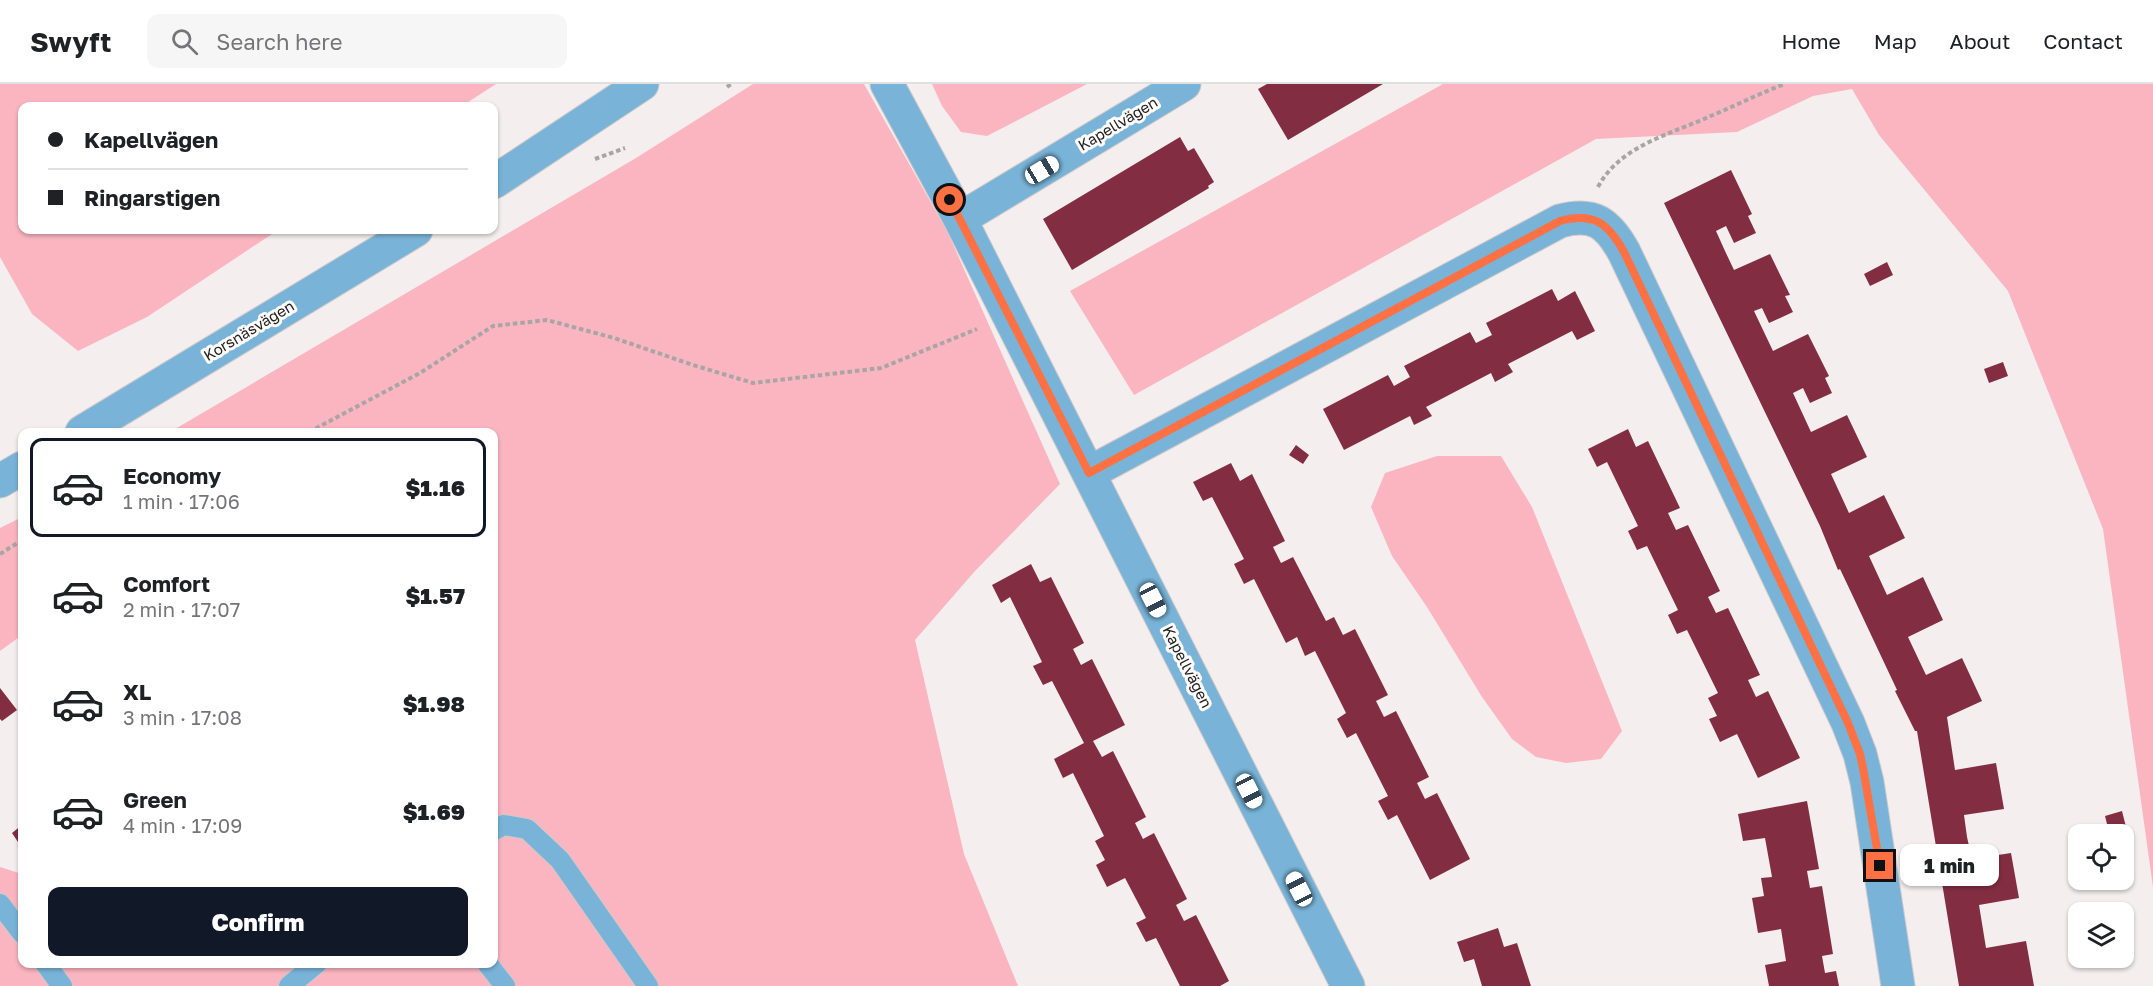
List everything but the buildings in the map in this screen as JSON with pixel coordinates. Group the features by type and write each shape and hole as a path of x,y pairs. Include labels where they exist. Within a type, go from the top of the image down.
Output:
{"street":[{"path":"498,179 642,84"},
{"name":"Kapellvägen","path":"887,84 960,219 1348,986"},
{"name":"Kapellvägen","path":"960,219 1184,84"},
{"path":"1089,473 1560,221 1583,217 1592,218 1615,236 1624,252 1848,723 1860,754 1867,782 1898,986"},
{"name":"Korsnäsvägen","path":"89,428 409,234"},
{"path":"0,481 18,470"}],"lane":[{"path":"498,828 504,825 527,829 560,860 648,986"},
{"path":"0,904 18,928"},
{"path":"49,968 62,986"},
{"path":"289,986 311,968"},
{"path":"491,968 505,986"}],"path":[{"path":"1583,217 1604,177 1631,152 1683,126 1785,84"},
{"path":"317,428 420,373 493,326 547,320 614,338 753,383 881,368 1009,316"},
{"path":"0,554 18,543"}],"shaded area":[{"path":"0,84 496,84 468,102 18,102 18,234 272,234 147,317 78,351 32,314 0,257"},
{"path":"753,84 864,84 947,231 1060,484 975,571 915,640 964,854 1018,986 0,986 0,867 18,873 18,968 498,968 498,428 177,428 636,158"},
{"path":"932,84 1087,84 987,136 961,132 942,106"},
{"path":"1443,84 2153,84 2153,887 2103,529 2008,291 1879,135 1852,89 1813,96 1737,132 1596,139 1134,395 1070,291"},
{"path":"1437,456 1501,456 1532,507 1622,731 1601,759 1566,763 1536,757 1512,739 1482,697 1427,607 1392,556 1371,507 1385,473"},
{"path":"18,519 18,638 0,651 0,528"}],"route":[{"path":"950,200 1089,473 1560,221 1583,217 1600,222 1615,236 1624,252 1848,723 1860,754 1867,782 1880,866"}]}
